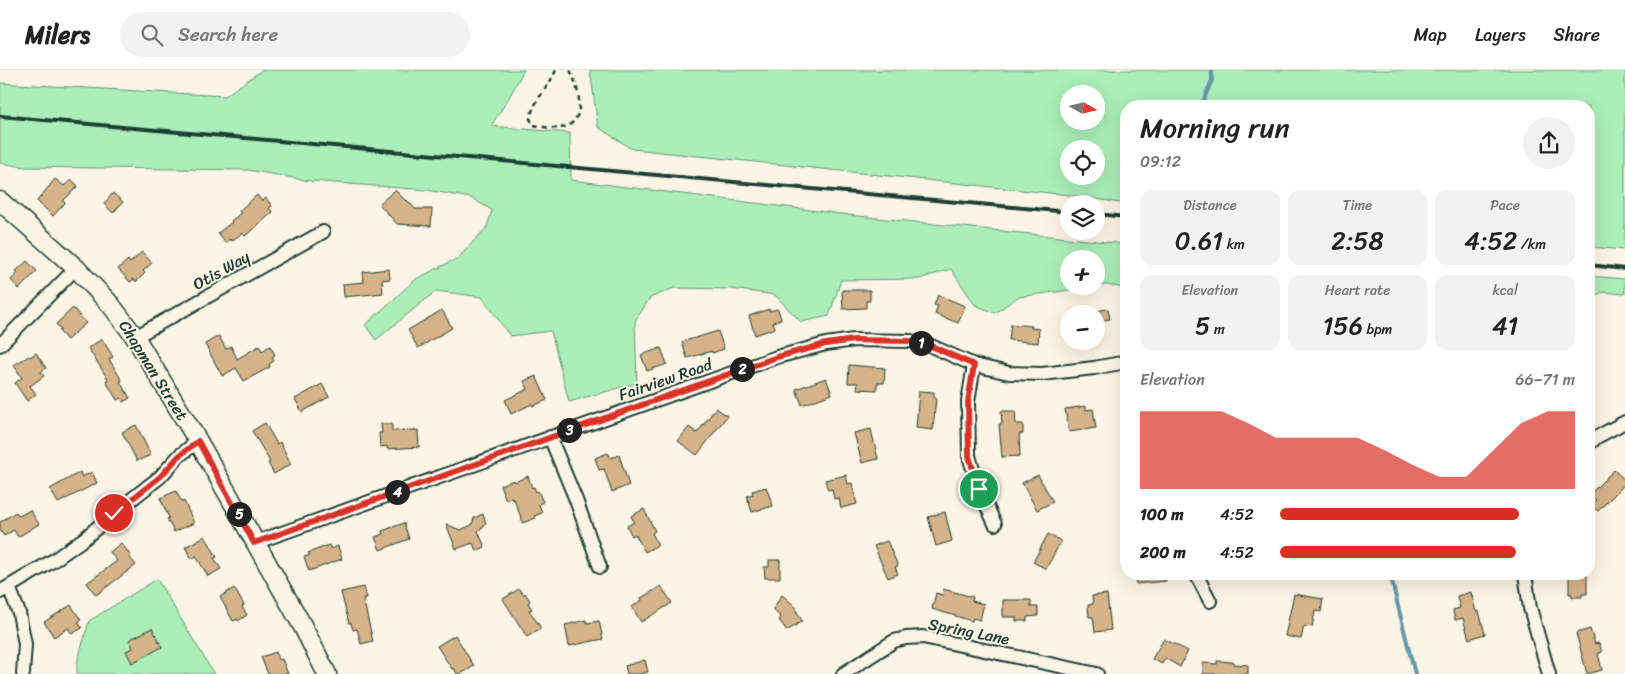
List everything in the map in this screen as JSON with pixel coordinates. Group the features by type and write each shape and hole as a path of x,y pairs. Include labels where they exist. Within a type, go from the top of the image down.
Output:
{"street":[{"name":"Chapman Street","path":"0,201 76,268 111,305 135,337 198,441 302,625 327,674"},
{"name":"Otis Way","path":"135,337 323,232"},
{"path":"0,345 76,268"},
{"name":"Fairview Road","path":"254,543 777,357 826,344 854,340 911,341 929,345 974,365 1009,373 1042,374 1120,363"},
{"path":"974,365 968,402 969,456 979,489 995,524"},
{"path":"1595,439 1625,422"},
{"path":"550,437 576,500 600,567"},
{"path":"23,674 25,644 20,613 4,590 86,538 160,477 179,456 198,441"},
{"path":"1199,580 1210,601"},
{"path":"1526,580 1530,608 1549,674"},
{"name":"Spring Lane","path":"842,674 894,641 906,638 923,638 1097,674"}],"path":[{"path":"556,70 551,82 532,110 530,119 534,125 550,128 562,127 570,125 577,116 579,106 577,87 570,70"}],"green space":[{"path":"262,70 524,70 491,126 570,133 571,180 858,216 1060,237 1060,240 1088,240 1120,243 1120,287 1105,285 1105,250 1060,250 1060,291 1018,297 995,313 975,305 951,269 919,279 841,280 829,316 801,322 775,295 732,289 674,288 650,298 635,321 637,383 569,402 551,331 510,336 482,297 436,291 376,340 365,325 416,279 458,258 487,227 492,210 471,198 427,190 310,181 248,170 25,167 0,163 0,83 225,96"},
{"path":"590,70 1625,70 1625,250 1595,248 1595,100 1120,100 1120,203 1105,200 1105,195 1069,195 632,149 598,127"},
{"path":"1595,276 1625,279 1625,294 1602,292 1595,297"},
{"path":"157,579 214,674 77,674 77,663 89,621"}],"building":[{"path":"55,179 64,186 71,179 78,186 63,201 65,203 53,216 37,201"},
{"path":"395,190 415,209 432,209 431,226 397,224 379,204"},
{"path":"113,193 123,202 113,213 104,204"},
{"path":"257,195 262,201 266,198 272,206 269,208 273,212 245,236 242,233 232,241 230,239 225,243 218,233 232,222 241,213 239,211"},
{"path":"142,252 152,263 143,271 145,273 136,282 134,279 130,282 118,269 128,260 130,263"},
{"path":"27,261 37,271 19,289 11,280 18,273 16,271"},
{"path":"389,269 390,279 382,280 383,293 344,297 343,284 364,282 363,272"},
{"path":"842,290 870,290 870,301 866,301 866,308 843,309"},
{"path":"938,295 965,306 958,323 935,314 938,306 934,305"},
{"path":"73,308 86,323 67,340 56,324"},
{"path":"769,309 769,311 778,309 781,319 773,322 775,328 755,335 749,316"},
{"path":"1108,309 1110,319 1105,320 1105,310"},
{"path":"442,310 452,328 418,348 408,330"},
{"path":"1011,324 1032,326 1031,328 1039,329 1038,343 1009,340"},
{"path":"718,331 724,349 687,358 682,342"},
{"path":"219,336 226,349 231,346 237,359 259,346 262,351 270,346 275,355 272,357 274,361 269,364 270,367 244,381 236,368 222,376 205,344"},
{"path":"102,339 113,357 109,359 130,398 123,402 121,398 117,400 106,381 108,379 88,348"},
{"path":"661,348 667,364 647,371 641,355"},
{"path":"36,353 46,368 41,372 44,376 30,386 36,394 27,401 15,383 22,378 14,365"},
{"path":"849,365 885,368 884,383 877,383 877,390 857,389 858,383 848,383"},
{"path":"536,376 547,400 533,406 532,404 511,414 505,400 528,389 524,381"},
{"path":"826,378 832,394 802,405 796,389"},
{"path":"322,384 329,397 302,412 295,399"},
{"path":"919,391 934,392 934,398 936,398 933,430 916,428"},
{"path":"1086,406 1086,410 1093,409 1096,428 1069,432 1065,409"},
{"path":"716,408 727,416 697,455 678,441 689,427 697,433"},
{"path":"1001,411 1015,411 1016,424 1023,424 1023,434 1019,434 1020,456 1002,457 999,424 1002,424"},
{"path":"265,423 277,444 280,442 291,464 274,474 268,463 270,462 252,431"},
{"path":"381,424 392,424 392,431 418,430 419,447 387,449 387,446 380,447 379,433 382,433"},
{"path":"136,425 151,455 137,461 122,432"},
{"path":"871,429 878,459 862,463 854,433"},
{"path":"608,453 611,458 619,455 629,485 612,492 604,469 599,470 595,458"},
{"path":"1614,470 1625,480 1625,484 1598,511 1595,508 1595,489"},
{"path":"80,472 82,477 92,472 97,483 58,503 50,489"},
{"path":"846,475 848,484 852,483 857,504 841,508 839,498 834,499 832,489 828,490 825,480"},
{"path":"1038,475 1053,502 1037,510 1022,483"},
{"path":"528,476 532,488 534,487 536,492 538,491 543,502 539,504 542,513 534,516 536,518 523,523 514,499 512,500 512,497 506,500 500,485 514,480 515,482"},
{"path":"766,487 773,506 752,512 747,496 753,494 752,491"},
{"path":"176,491 182,502 184,501 194,523 174,532 167,519 169,518 160,498"},
{"path":"644,509 655,531 652,533 658,545 645,552 635,534 632,536 627,526 634,522 631,516"},
{"path":"30,510 39,524 18,537 14,530 4,536 0,530 0,522 16,512 19,516"},
{"path":"945,512 952,541 936,546 928,517"},
{"path":"483,514 486,524 478,531 485,547 476,551 473,543 456,549 446,524 460,530 472,525 474,518"},
{"path":"404,523 409,539 380,550 375,537 383,534 382,531"},
{"path":"1048,534 1061,541 1046,569 1033,562"},
{"path":"205,536 217,557 214,558 221,569 208,576 196,556 192,559 185,547"},
{"path":"887,541 898,566 895,567 898,574 888,578 874,546"},
{"path":"121,543 136,565 96,595 87,583 117,561 110,552"},
{"path":"329,545 331,549 338,546 342,559 309,571 304,557 310,555 308,553"},
{"path":"769,560 780,560 780,578 765,578 764,567 769,567"},
{"path":"1136,580 1166,581 1136,584"},
{"path":"1569,580 1587,580 1587,594 1582,594 1582,597 1572,597 1572,594 1569,594"},
{"path":"661,586 672,603 641,622 632,607 642,600 641,598"},
{"path":"364,587 367,598 363,598 373,641 361,644 357,629 353,630 351,623 349,623 341,592"},
{"path":"234,588 244,605 242,607 247,615 238,621 237,619 233,621 220,597"},
{"path":"519,589 523,595 525,593 530,601 528,603 532,609 529,610 541,628 527,637 503,599"},
{"path":"943,589 973,597 972,601 984,604 980,620 973,618 972,621 932,609 936,593 942,595"},
{"path":"1471,592 1476,612 1479,611 1485,634 1469,639 1463,618 1455,620 1453,610 1460,608 1457,596"},
{"path":"1107,594 1111,630 1095,632 1093,617 1089,617 1088,605 1093,604 1092,596"},
{"path":"1294,594 1323,599 1321,612 1315,611 1312,627 1304,626 1301,639 1285,636"},
{"path":"782,595 796,607 802,621 787,631 779,620 781,618 773,609"},
{"path":"1003,600 1031,600 1031,607 1038,607 1038,616 1027,617 1027,621 1016,621 1016,617 1003,617"},
{"path":"71,605 81,620 78,622 82,628 72,634 68,628 54,637 44,622"},
{"path":"586,620 587,623 599,621 603,639 569,646 565,625"},
{"path":"152,628 162,647 132,663 126,651 133,648 129,640"},
{"path":"1590,629 1595,644 1599,643 1602,652 1598,654 1602,670 1587,674 1576,633"},
{"path":"455,635 474,666 461,674 457,674 454,668 452,669 437,646"},
{"path":"1164,639 1188,651 1180,667 1165,658 1162,664 1152,659"},
{"path":"276,652 279,660 282,659 288,674 268,674 261,657"},
{"path":"645,660 648,672 627,674 625,666"},
{"path":"1217,661 1248,665 1248,674 1203,674 1203,663 1217,664"}],"waterway":[{"path":"1204,100 1212,80 1212,70"},
{"path":"1392,580 1415,674"}],"railway":[{"path":"0,116 1060,211"},
{"path":"1105,215 1120,216"},
{"path":"1595,266 1625,269"}],"route":[{"path":"114,513 160,477 179,456 198,441 254,543 777,357 826,344 854,340 911,341 929,345 974,365 968,402 969,456 979,489"}]}
